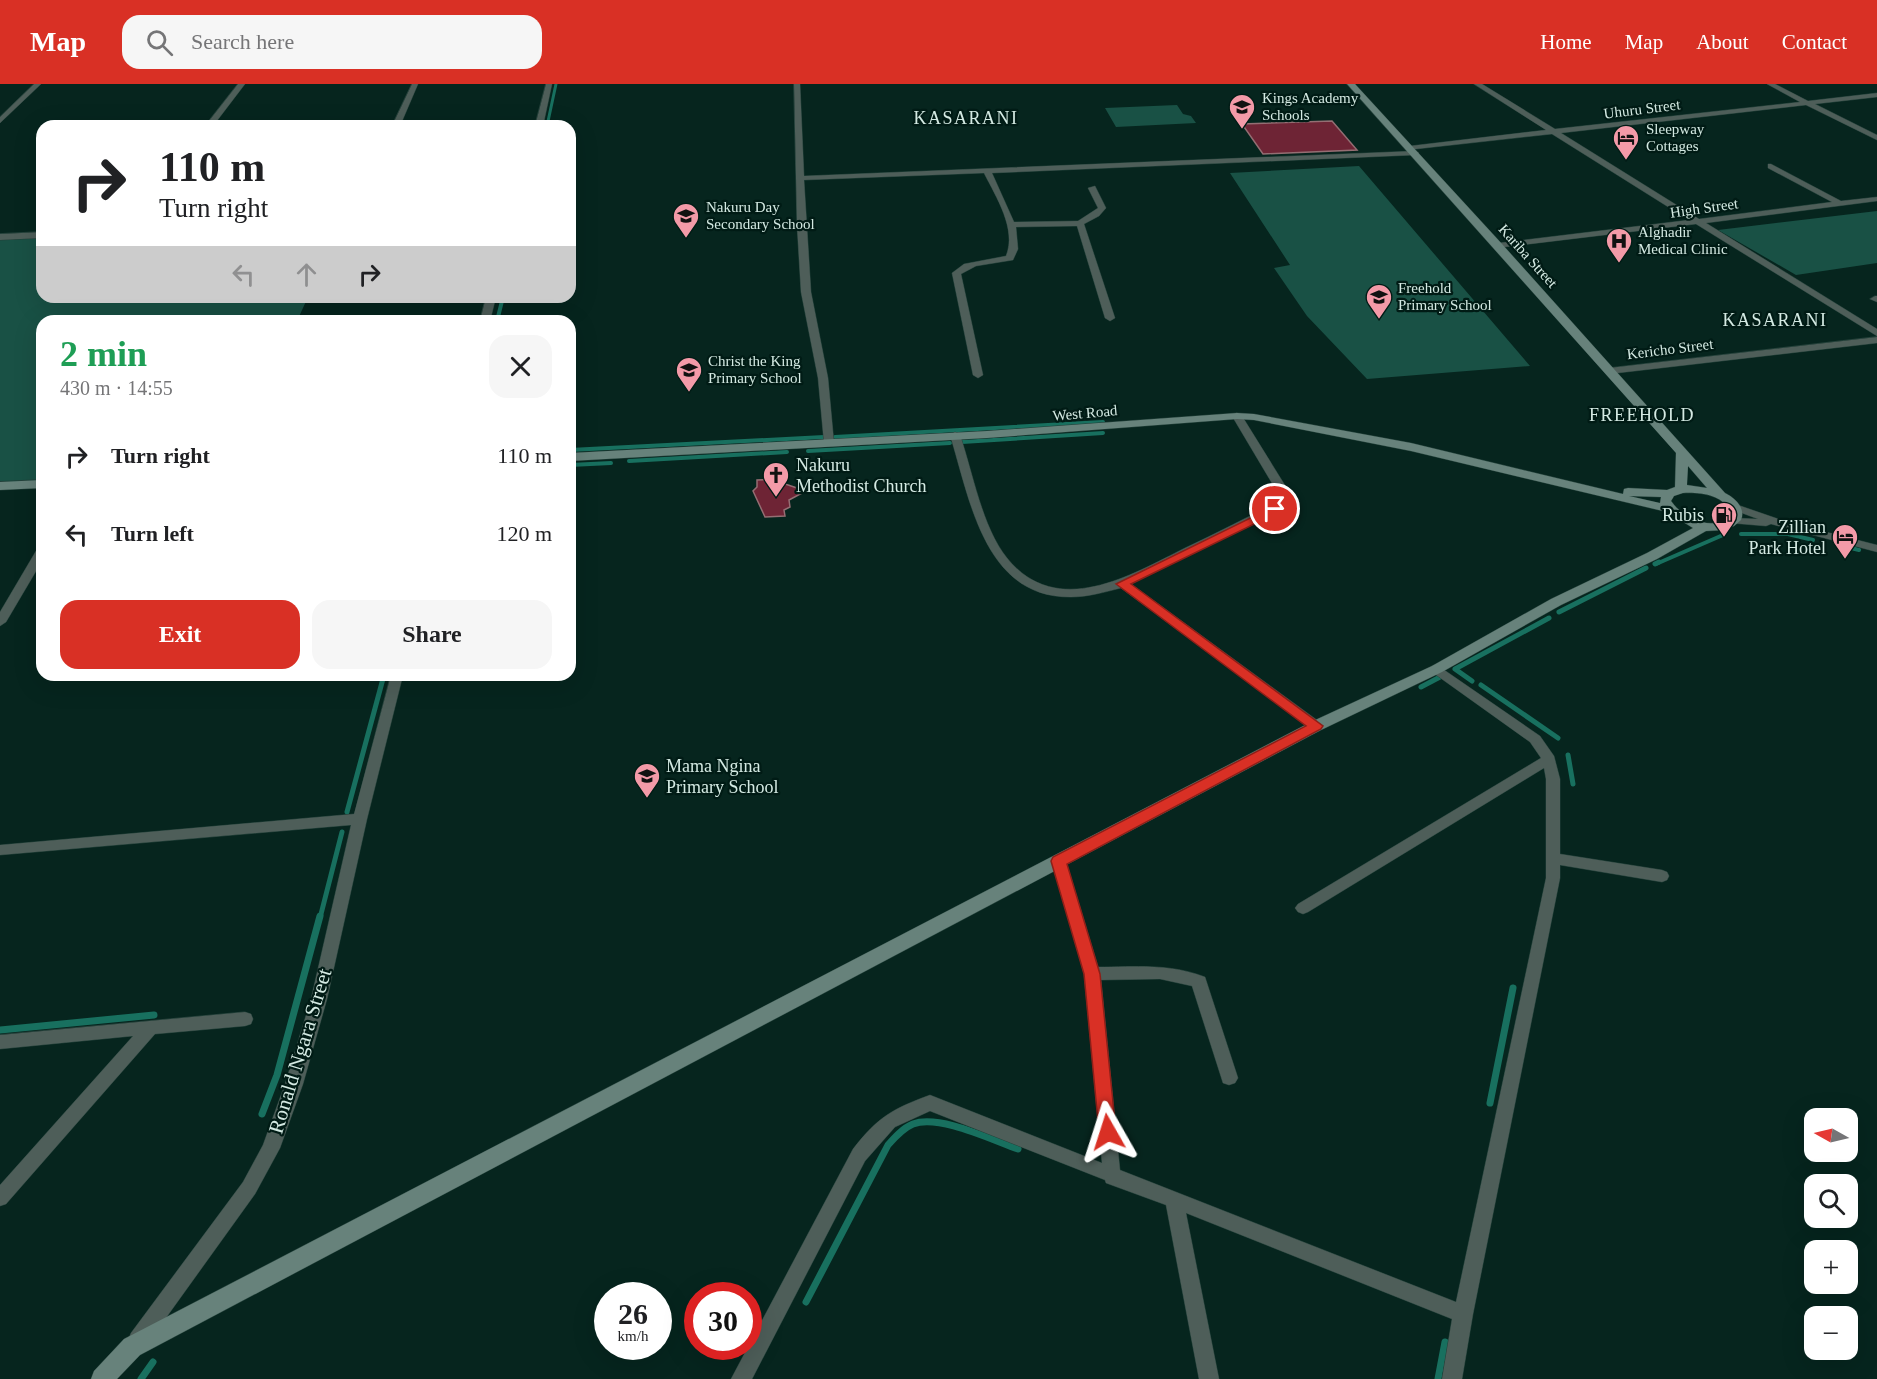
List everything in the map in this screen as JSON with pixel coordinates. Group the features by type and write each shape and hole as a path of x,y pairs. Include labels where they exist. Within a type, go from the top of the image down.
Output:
{"street":[{"path":"0,121 38,84"},
{"path":"214,120 242,84"},
{"path":"399,120 415,84"},
{"path":"540,120 549,84"},
{"path":"797,84 801,225 806,292 823,378 829,443"},
{"name":"Kariba Street","path":"1351,84 1413,150 1721,496"},
{"path":"1478,84 1877,333"},
{"path":"1770,84 1877,138"},
{"name":"Uhuru Street","path":"801,178 1413,150 1877,95"},
{"path":"1771,166 1839,203"},
{"path":"978,375 956,273 960,269 977,263 1010,258 1013,251 1012,225 987,171"},
{"path":"1012,225 1080,223 1102,208 1092,188"},
{"name":"High Street","path":"1499,246 1877,198"},
{"path":"1080,223 1110,318"},
{"path":"0,237 36,235"},
{"name":"Kericho Street","path":"1609,371 1877,340"},
{"path":"956,435 977,506 991,541 1003,561 1030,581 1061,593 1088,591 1122,584 1285,503 1285,495 1237,416"},
{"name":"West Road","path":"576,457 956,435 1048,432 1237,416 1268,419 1411,447 1595,490 1674,513 1706,526"},
{"path":"1671,544 1674,513 1665,501 1675,491 1682,450"},
{"path":"0,486 36,484"},
{"name":"West Road","path":"1595,490 1701,489 1721,496"},
{"path":"1721,496 1735,507 1783,524 1877,551"},
{"path":"1734,521 1737,517 1735,507"},
{"path":"132,1347 1316,726 1437,669 1556,602 1652,556 1706,526 1722,526 1734,521 1783,524"},
{"path":"0,622 36,561"},
{"path":"1122,584 1316,726"},
{"path":"1437,669 1535,739 1549,759 1553,779 1553,878 1463,1314 1452,1379"},
{"name":"Ronald Ngara Street","path":"102,1379 132,1347 249,1188 271,1148 294,1084 319,999 360,819 395,681"},
{"path":"1303,908 1549,759"},
{"path":"0,850 360,819"},
{"path":"1554,858 1662,876"},
{"path":"1059,861 1092,974 1112,1177"},
{"path":"1092,974 1152,973 1186,976 1198,982 1229,1078"},
{"path":"0,1042 245,1019"},
{"path":"0,1198 150,1029"},
{"path":"741,1379 859,1155 879,1129 899,1113 930,1103 1112,1177 1463,1314"},
{"path":"1174,1200 1209,1379"}],"green space":[{"path":"1177,105 1183,114 1191,116 1196,123 1116,127 1105,108"},
{"path":"1359,166 1530,366 1367,379 1307,316 1274,268 1290,265 1230,173"},
{"path":"1877,211 1877,263 1796,275 1718,230"},
{"path":"36,238 36,303 305,303 300,315 36,315 36,486 0,488 0,240"}],"building":[{"path":"1332,121 1357,150 1263,154 1242,124"},
{"name":"Nakuru Methodist Church","path":"785,479 785,484 806,491 789,500 790,507 784,510 785,516 765,517 753,491 757,487 757,480"}],"waterway":[{"path":"548,120 556,84"},
{"path":"498,315 502,303"},
{"path":"835,437 1103,422"},
{"path":"962,442 1103,433"},
{"path":"576,450 824,437"},
{"path":"808,451 950,443"},
{"path":"629,461 787,452"},
{"path":"576,465 611,463"},
{"path":"1741,534 1788,534 1813,540"},
{"path":"1656,564 1723,535"},
{"path":"1847,547 1859,550"},
{"path":"1655,564 1659,562"},
{"path":"1559,612 1646,568"},
{"path":"1472,681 1455,669 1549,618"},
{"path":"1421,687 1440,677"},
{"path":"347,812 382,681"},
{"path":"1481,685 1558,738"},
{"path":"1568,755 1573,784"},
{"path":"320,918 342,832"},
{"path":"262,1114 277,1075 320,916"},
{"path":"1490,1103 1513,988"},
{"path":"0,1030 154,1015"},
{"path":"806,1302 888,1145 906,1128 913,1124 937,1122 966,1129 1018,1149"},
{"path":"1438,1379 1445,1342"},
{"path":"141,1379 153,1362"}],"place":[{"name":"Kings Academy Schools","path":"1242,130"},
{"name":"Sleepway Cottages","path":"1626,161"},
{"name":"Nakuru Day Secondary School","path":"686,239"},
{"name":"Alghadir Medical Clinic","path":"1619,264"},
{"name":"Freehold Primary School","path":"1379,320"},
{"name":"Christ the King Primary School","path":"689,393"},
{"name":"Nakuru Methodist Church","path":"776,498"},
{"name":"Rubis","path":"1724,538"},
{"name":"Zillian Park Hotel","path":"1845,560"},
{"name":"Mama Ngina Primary School","path":"647,799"}],"district":[{"name":"KASARANI","path":"966,118"},
{"name":"KASARANI","path":"1775,320"},
{"name":"FREEHOLD","path":"1642,415"}],"route":[{"path":"1108,1132 1092,974 1059,861 1316,726 1122,584 1275,509"}]}
